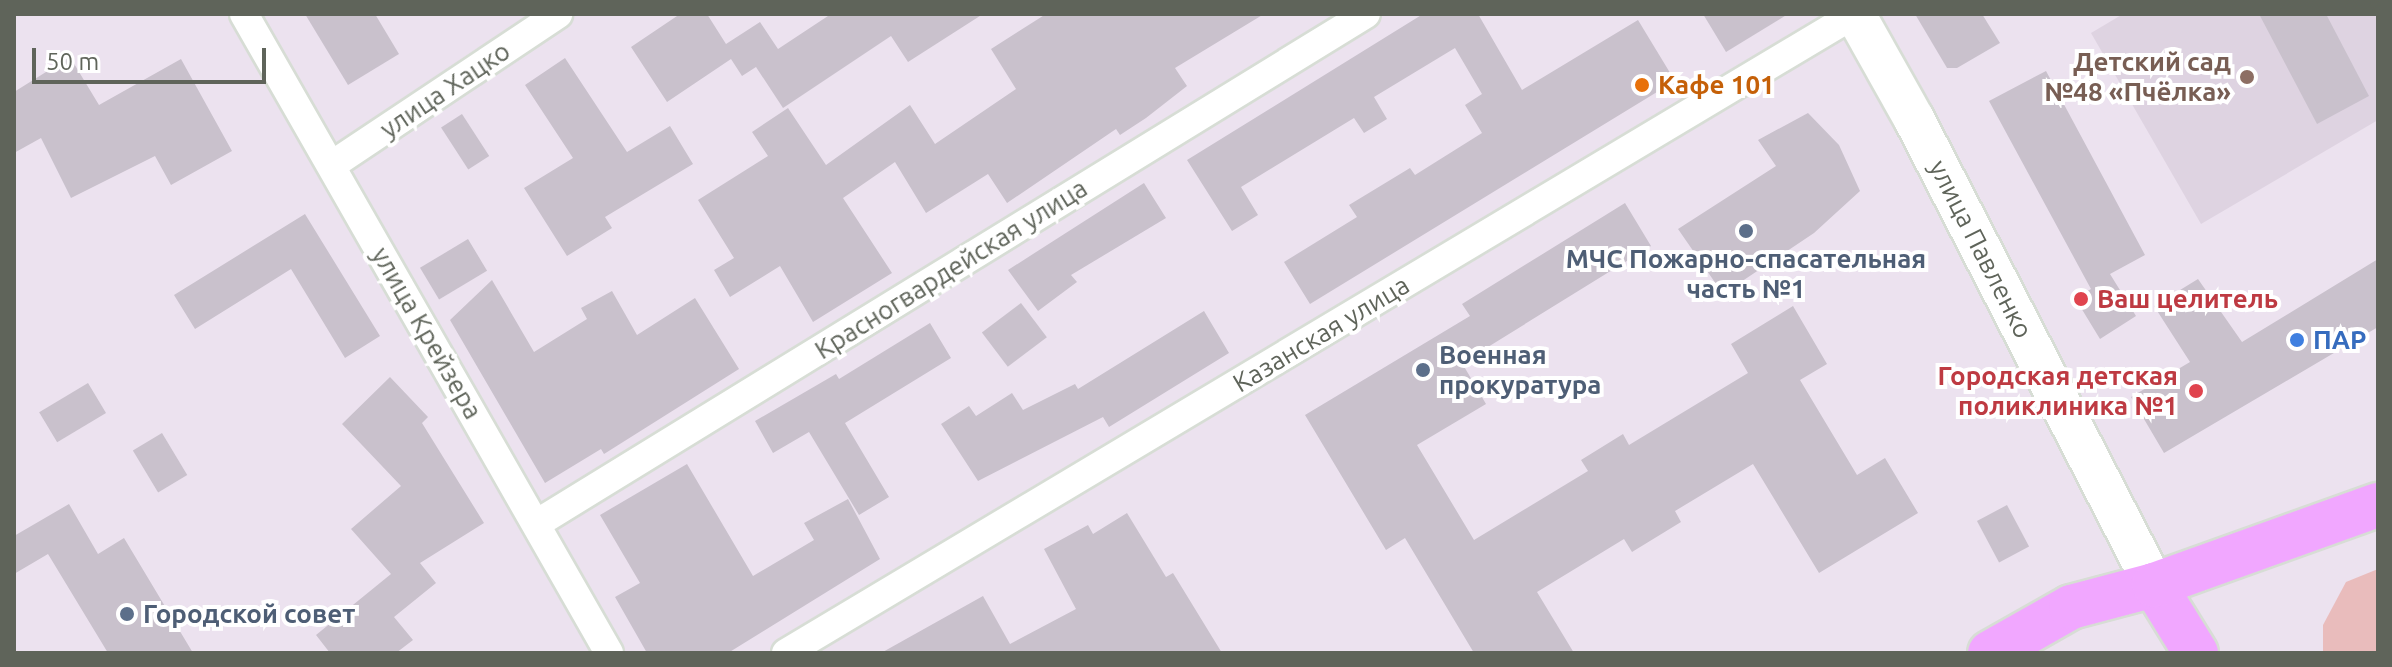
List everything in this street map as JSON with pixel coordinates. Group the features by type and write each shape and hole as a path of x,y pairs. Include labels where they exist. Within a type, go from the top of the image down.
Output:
{"main road":[{"name":"улица Павленко","path":"1855,14 1914,119 2154,585 2196,653"},
{"path":"1990,653 2071,607 2154,585 2378,505"}],"street":[{"name":"улица Крейзера","path":"244,14 609,653"},
{"name":"улица Хацко","path":"332,165 558,14"},
{"name":"Красногвардейская улица","path":"536,524 1366,14"},
{"name":"Казанская улица","path":"786,653 1855,14"}],"shaded area":[{"name":"Детский сад №48 «Пчёлка»","path":"2123,14 2378,14 2378,120 2201,224 2091,33"},
{"path":"2378,569 2378,653 2323,653 2323,625 2346,582"}],"building":[{"path":"305,14 375,14 399,54 348,85"},
{"path":"680,14 707,14 726,44 760,22 778,49 831,14 983,14 908,62 891,36 783,108 756,67 742,76 731,59 667,102 631,47"},
{"path":"1046,14 1264,14 1175,68 1187,86 1146,118 1120,135 1116,129 1007,203 988,174 926,213 895,162 843,198 892,273 813,322 780,266 730,297 714,270 734,258 698,200 768,156 752,132 788,108 826,165 910,105 935,144 1016,89 991,49"},
{"path":"1423,14 1478,14 1522,90 1638,20 1675,81 1310,304 1284,262 1357,217 1349,205 1410,168 1415,175 1482,133 1465,105 1482,94 1455,48 1374,97 1387,119 1364,133 1354,118 1241,187 1258,215 1232,231 1187,160"},
{"path":"1703,14 1788,14 1726,52"},
{"path":"1915,14 1982,14 2000,43 1957,68 1947,68"},
{"path":"2259,14 2326,14 2369,96 2317,124"},
{"path":"70,57 99,105 181,59 232,151 171,185 155,156 71,198 41,138 14,153 14,92"},
{"path":"565,58 627,152 670,126 693,164 605,217 612,228 567,256 524,188 573,158 525,85"},
{"path":"2046,71 2145,255 2110,274 2136,316 2100,339 2075,298 2091,289 1989,101"},
{"path":"1808,113 1839,145 1860,191 1814,233 1723,294 1678,229 1776,166 1758,140"},
{"path":"462,114 489,156 468,170 441,128"},
{"path":"1144,183 1166,218 1071,275 1077,282 1038,311 1008,270"},
{"path":"1625,203 1651,246 1462,363 1486,404 1417,445 1474,540 1588,471 1581,460 1623,434 1629,445 1748,373 1731,344 1793,306 1827,364 1800,380 1857,475 1885,458 1918,513 1819,573 1753,464 1675,511 1681,522 1632,552 1624,539 1537,592 1574,653 1474,653 1405,538 1386,550 1305,415 1470,316 1462,304"},
{"path":"305,214 380,336 345,358 291,269 195,329 174,295"},
{"path":"468,239 487,271 439,300 420,268"},
{"path":"2378,259 2378,327 2164,453 2131,397 2190,362 2154,306 2198,279 2242,342"},
{"path":"492,280 534,352 587,319 581,308 612,291 637,335 695,298 739,369 604,454 601,449 545,483 450,320"},
{"path":"1021,303 1047,337 1008,367 982,332"},
{"path":"1204,311 1229,353 1109,427 1103,417 978,481 941,424 969,406 976,416 1012,393 1023,410 1075,384 1078,389"},
{"path":"930,323 951,358 845,423 889,497 859,515 809,432 773,453 755,421 836,374 839,379"},
{"path":"390,377 428,417 422,423 484,523 420,563 436,583 394,617 413,640 396,653 330,653 316,635 391,574 351,529 401,486 342,424"},
{"path":"88,383 106,413 57,442 39,412"},
{"path":"162,433 187,475 158,493 133,451"},
{"path":"687,464 753,576 814,540 804,523 848,499 880,559 728,653 647,653 615,597 640,583 600,515"},
{"name":"Городской совет","path":"69,504 98,554 124,538 193,653 108,653 48,554 14,574 14,536"},
{"path":"2007,505 2029,546 1999,562 1977,521"},
{"path":"1127,513 1166,577 1173,573 1222,653 881,653 983,596 1010,644 1076,609 1044,549 1088,525 1093,534"}],"place":[{"name":"Детский сад №48 «Пчёлка»","path":"2247,77"},
{"name":"Кафе 101","path":"1642,85"},
{"name":"МЧС Пожарно-спасательная часть №1","path":"1746,231"},
{"name":"Ваш целитель","path":"2081,299"},
{"name":"ПАР","path":"2297,340"},
{"name":"Военная прокуратура","path":"1423,370"},
{"name":"Городская детская поликлиника №1","path":"2196,391"},
{"name":"Городской совет","path":"127,614"}]}
